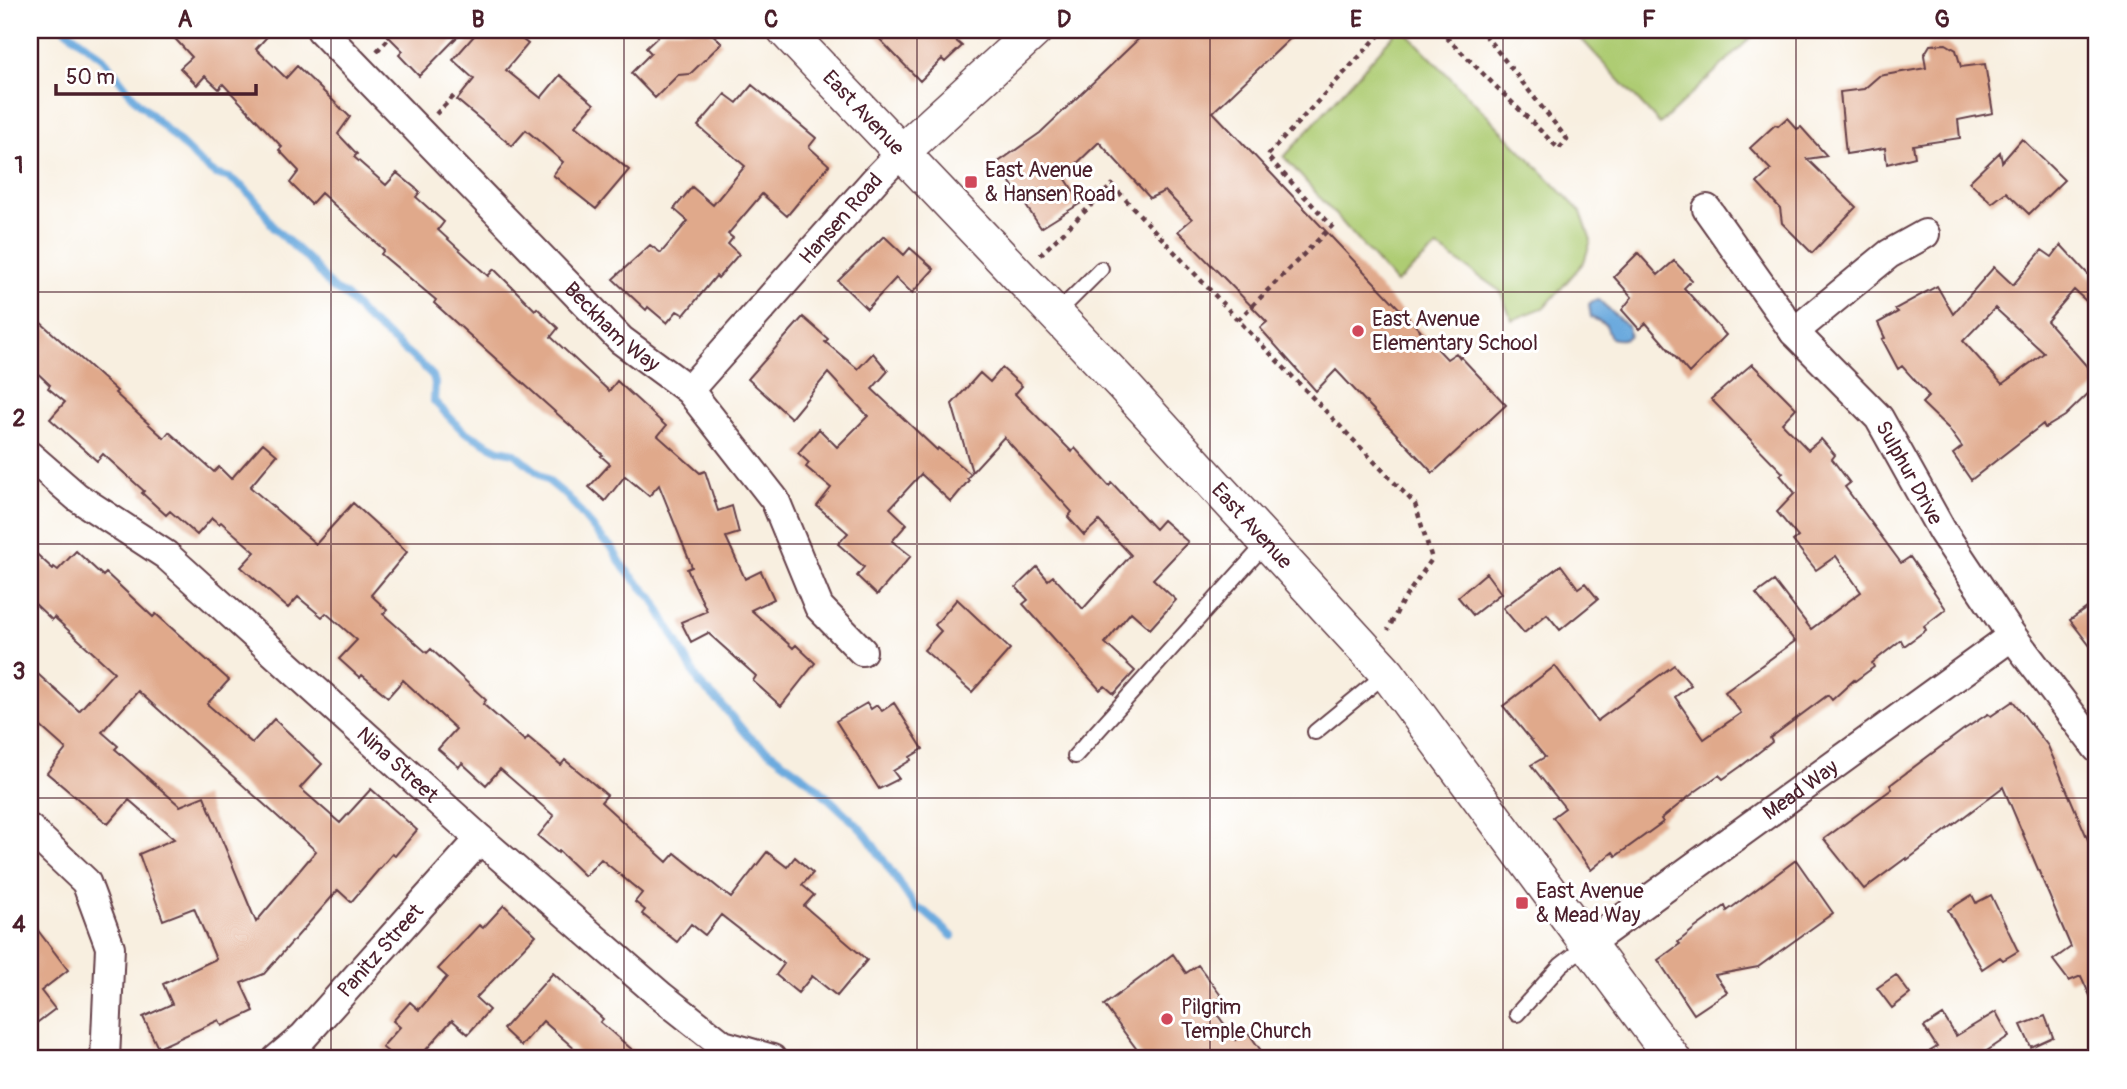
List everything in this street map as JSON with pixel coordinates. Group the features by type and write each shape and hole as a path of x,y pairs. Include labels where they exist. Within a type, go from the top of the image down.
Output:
{"street":[{"name":"Beckham Way","path":"321,30 621,340 689,390 775,500 819,607 862,651"},
{"name":"East Avenue","path":"785,30 1056,314 1387,673 1590,943 1671,1058"},
{"name":"Hansen Road","path":"689,390 875,180 1035,30"},
{"name":"Sulphur Drive","path":"1707,209 1794,332 1879,418 1942,531 2012,636 2097,748"},
{"path":"1794,332 1889,254 1925,234"},
{"name":"Nina Street","path":"30,456 77,497 166,555 480,839 661,996 723,1045 772,1059"},
{"name":"Mead Way","path":"1590,943 2012,636"},
{"path":"30,829 86,882 110,947 105,1059"},
{"name":"Panitz Street","path":"277,1059 303,1037 480,839"}],"lane":[{"path":"1056,314 1101,269"},
{"path":"1075,756 1267,541"},
{"path":"1314,732 1387,673"},
{"path":"1517,1014 1561,965 1590,943"}],"path":[{"path":"1238,320 1332,226 1267,156 1384,30"},
{"path":"1439,30 1559,149 1567,139 1481,30"},
{"path":"1039,256 1112,185 1415,504 1432,559 1402,602 1388,631"}],"green space":[{"path":"1398,30 1404,30 1581,212 1591,240 1584,262 1545,307 1512,320 1500,291 1437,247 1396,283 1284,157"},
{"path":"1573,30 1759,30 1660,124"}],"water":[{"path":"1599,300 1628,327 1628,337 1621,340 1611,338 1606,325 1591,317 1589,304"}],"building":[{"path":"167,30 273,30 256,49 286,78 297,66 350,117 338,134 357,154 354,157 386,185 397,173 420,192 416,197 444,222 438,230 488,276 494,269 535,310 537,308 558,328 551,337 609,391 617,381 666,426 658,436 700,473 705,471 718,511 732,506 739,533 726,537 745,579 761,571 774,599 751,610 793,648 796,645 815,663 781,706 753,681 756,676 708,633 691,642 681,622 707,611 687,569 692,567 659,485 649,496 625,476 605,501 589,487 610,464 601,456 603,455 434,303 436,300 381,254 384,250 321,193 311,204 290,183 299,171 279,150 282,147 223,84 219,89 205,76 197,85 180,68 192,57"},
{"path":"382,30 464,30 419,76 399,55 403,51"},
{"path":"479,30 510,30 528,44 506,70 541,98 560,75 594,104 575,126 629,170 596,209 553,175 563,162 526,130 512,146 457,100 474,79 453,60"},
{"path":"665,30 708,30 722,43 690,74 678,75 655,98 631,73 651,53 646,48"},
{"path":"871,30 968,30 956,41 962,46 945,62 942,59 920,81"},
{"path":"1148,30 1299,30 1213,112 1447,359 1456,353 1506,405 1433,473 1336,370 1316,391 1260,328 1267,322 1178,231 1192,219 1165,191 1150,198 1099,142 1064,176 1081,203 1041,228 997,163 1040,133"},
{"path":"1946,44 1956,50 1961,67 1985,64 1993,113 1958,120 1960,138 1913,145 1915,157 1887,164 1885,148 1846,154 1840,92 1864,89 1879,76 1926,68 1924,55 1930,45"},
{"path":"752,85 816,138 809,147 829,165 787,216 762,194 728,234 733,238 728,244 739,254 718,278 716,276 684,315 677,311 667,323 648,307 646,310 613,279 650,245 661,253 688,221 674,209 692,187 713,205 745,166 698,126 725,94 737,103"},
{"path":"1787,118 1797,129 1801,127 1827,156 1807,159 1856,207 1812,253 1782,223 1780,208 1757,183 1771,170 1750,148 1775,125 1778,126"},
{"path":"2022,139 2064,180 2029,214 2006,192 1992,203 1969,182 2000,152 2002,162"},
{"path":"884,236 904,255 910,248 934,269 912,293 896,278 867,309 838,281"},
{"path":"2061,245 2097,284 2097,311 2074,290 2047,321 2097,378 2097,385 2065,416 2045,428 2043,424 1971,480 1953,454 1962,447 1948,428 1922,403 1929,396 1902,366 1898,369 1882,339 1885,338 1878,323 1898,312 1895,309 1937,286 1953,314 1994,267 2013,285 2042,250 2052,257","holes":["1995,308 2044,353 2002,384 1963,341"]},
{"path":"1638,253 1658,275 1674,261 1692,280 1684,288 1726,335 1689,373 1646,323 1639,329 1622,310 1632,297 1614,277"},
{"path":"30,313 117,391 115,393 164,438 169,432 214,472 219,467 231,479 263,443 277,455 250,487 316,544 353,503 407,552 371,595 387,610 383,614 427,653 431,649 486,700 483,704 525,741 528,737 561,765 565,760 607,795 601,802 667,862 675,853 731,898 767,852 787,867 795,857 813,873 802,885 814,895 804,906 867,960 837,996 812,976 798,993 776,975 784,964 721,915 705,935 691,924 677,942 642,914 645,910 635,902 642,893 601,859 585,876 559,851 558,853 538,836 554,816 500,769 486,785 462,763 459,767 438,749 456,729 403,680 388,697 362,675 360,678 339,659 357,640 326,613 322,617 298,597 288,608 241,567 255,552 221,522 219,524 212,518 197,535 170,511 166,515 103,454 97,461 50,419 65,402 48,388 50,385 30,366"},
{"path":"803,317 828,339 825,342 858,369 873,353 888,371 872,389 937,450 938,448 971,474 951,502 921,474 890,508 907,524 892,541 911,556 877,595 857,576 864,567 838,544 848,533 817,506 831,488 806,467 809,463 798,453 819,429 837,447 868,416 828,373 791,418 748,379"},
{"path":"1752,364 1796,408 1782,423 1808,450 1821,439 1835,455 1832,459 1850,483 1845,487 1901,563 1910,557 1946,609 1924,626 1926,630 1904,646 1901,640 1872,663 1874,667 1854,680 1832,700 1828,695 1770,738 1772,742 1740,767 1723,779 1719,775 1661,819 1663,822 1616,856 1613,852 1591,870 1553,817 1565,808 1531,765 1545,757 1503,706 1555,666 1597,721 1674,665 1691,685 1675,697 1704,739 1741,713 1725,692 1795,641 1756,594 1774,581 1811,629 1861,592 1836,556 1816,570 1793,541 1798,537 1777,512 1795,493 1780,475 1783,473 1711,399"},
{"path":"1002,368 1022,386 1015,394 1072,452 1075,448 1109,486 1112,483 1155,529 1163,520 1188,542 1153,579 1176,600 1150,629 1131,612 1105,643 1135,671 1114,694 1105,686 1100,690 1023,604 1028,600 1016,587 1037,567 1048,580 1053,576 1083,609 1131,555 1099,521 1084,535 1068,517 1072,512 1004,437 972,472 952,404 980,373 990,382"},
{"path":"30,548 53,569 54,567 58,570 76,551 103,576 106,573 153,617 156,614 229,680 207,704 252,743 274,719 322,764 300,788 340,823 371,789 417,830 395,856 392,854 351,902 338,890 264,974 241,983 254,1011 222,1026 219,1020 158,1048 143,1017 172,1004 163,984 216,959 194,908 163,920 139,854 174,839 129,800 108,824 47,773 66,749 30,717 30,667 79,711 114,672 54,617 52,620 30,599","holes":["138,691 316,851 256,922 204,796 180,806 115,749 118,746 102,732"]},
{"path":"1561,565 1578,588 1585,583 1598,599 1560,630 1547,614 1524,633 1503,608"},
{"path":"1486,573 1501,593 1473,615 1458,597"},
{"path":"957,599 1010,649 972,692 924,650 941,631 935,625"},
{"path":"2097,601 2097,655 2070,620"},
{"path":"2013,701 2048,746 2092,849 2090,850 2097,873 2097,1011 2081,976 2069,981 2053,960 2071,947 2003,787 1864,889 1824,839 1892,789 1890,785 1963,730"},
{"path":"867,703 871,709 877,705 882,711 894,703 923,749 893,771 899,779 879,789 836,721"},
{"path":"1796,860 1833,913 1758,967 1715,975 1727,992 1694,1014 1658,960 1725,906 1727,911"},
{"path":"1972,895 1976,903 1991,895 2018,951 2003,960 2000,957 1982,969 1948,910"},
{"path":"504,905 536,935 476,998 489,1010 468,1034 452,1020 418,1059 396,1059 382,1047 400,1027 393,1021 410,1002 419,1010 447,977 438,969 479,925 483,928"},
{"path":"30,920 68,970 41,991 55,1009 30,1028"},
{"name":"Pilgrim Temple Church","path":"1173,954 1186,973 1198,965 1222,997 1211,1006 1236,1040 1247,1031 1267,1059 1144,1059 1104,1005"},
{"path":"553,973 603,1019 600,1022 643,1059 586,1059 543,1021 521,1046 503,1029"},
{"path":"1896,975 1910,994 1892,1008 1877,988"},
{"path":"1996,1012 2009,1036 1975,1059 1917,1059 1937,1047 1924,1027 1943,1015 1956,1036"},
{"path":"2045,1016 2053,1037 2031,1047 2021,1025"}],"waterway":[{"path":"66,30 103,58 135,99 200,162 215,174 230,178 244,188 259,204 274,228 312,263 332,288 345,295 367,319 433,376 434,401 463,431 499,450 514,453 568,497 612,548 624,568 653,599 700,684 748,736 811,782 857,825 916,908 925,912 952,936"}],"place":[{"name":"East Avenue & Hansen Road","path":"971,182"},
{"name":"East Avenue Elementary School","path":"1358,331"},
{"name":"East Avenue & Mead Way","path":"1522,903"},
{"name":"Pilgrim Temple Church","path":"1167,1019"}]}
